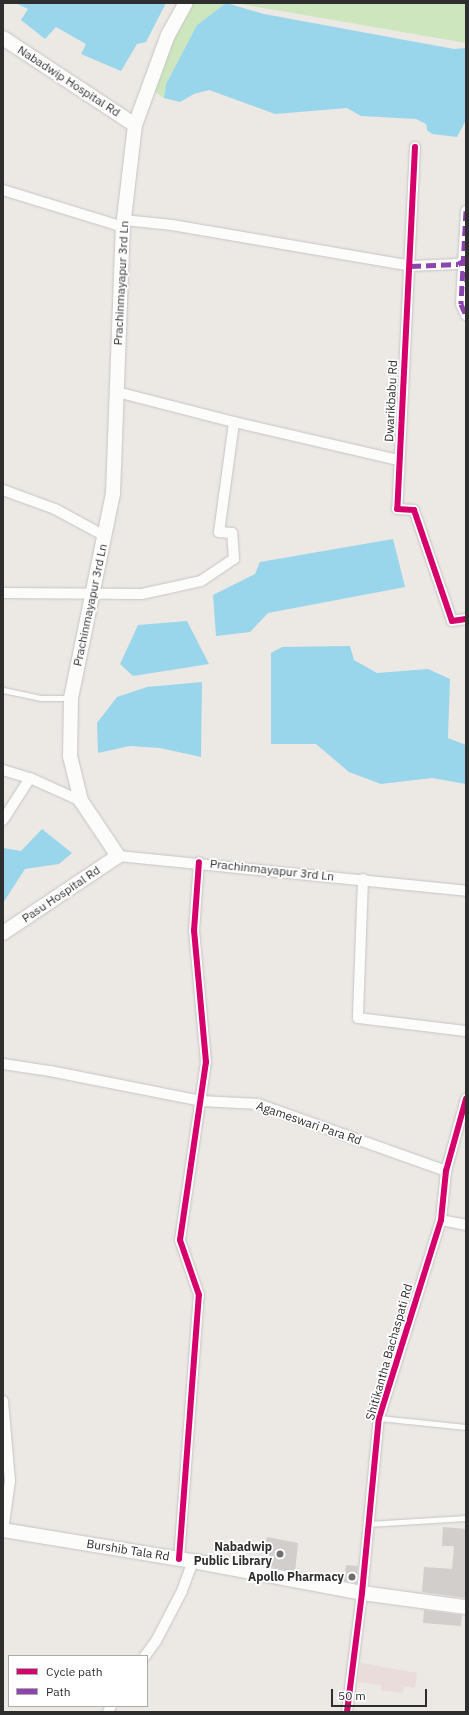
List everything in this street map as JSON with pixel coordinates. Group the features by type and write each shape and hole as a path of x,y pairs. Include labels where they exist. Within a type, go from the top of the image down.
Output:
{"main road":[{"name":"Prachinmayapur 3rd Ln","path":"118,856 81,801 70,756 71,698 113,494 123,224 135,125 168,35 186,3"},
{"name":"Nabadwip Hospital Rd","path":"3,38 135,125"},
{"name":"Pasu Hospital Rd","path":"3,933 118,856"},
{"name":"Burshib Tala Rd","path":"3,1530 186,1560 362,1593 466,1607"}],"street":[{"name":"Dwarikbabu Rd","path":"415,147 397,509 414,510 452,621 466,619"},
{"path":"3,190 123,224 172,225 410,266 458,264 464,260"},
{"path":"466,211 460,304 466,315"},
{"path":"117,392 234,422 399,460"},
{"path":"3,593 92,595 142,594 201,581 234,559 232,533 219,532 234,422"},
{"path":"3,490 55,509 105,536"},
{"path":"3,770 30,778 81,801"},
{"path":"3,820 30,778"},
{"name":"Prachinmayapur 3rd Ln","path":"118,856 198,862 466,891"},
{"path":"146,1655 156,1641 182,1591 186,1560 199,1295 180,1240 206,1062 194,931 198,862"},
{"path":"363,879 358,1018 466,1031"},
{"name":"Agameswari Para Rd","path":"3,1064 50,1071 201,1101 258,1104 446,1171"},
{"name":"Shitikantha Bachaspati Rd","path":"346,1712 362,1593 367,1524 376,1461 379,1418 440,1220 446,1171 466,1099"},
{"path":"440,1220 466,1225"},
{"path":"3,1401 10,1481 3,1530"}],"lane":[{"path":"3,690 41,698 71,698"},
{"path":"379,1418 466,1427"},
{"path":"367,1524 466,1518"}],"shaded area":[{"path":"361,1663 417,1673 415,1688 404,1686 403,1693 381,1690 381,1685 358,1682"}],"green space":[{"path":"192,3 226,3 197,25 166,84 164,98 153,90 172,37"},
{"path":"235,3 466,3 466,43"}],"water":[{"path":"15,3 166,3 146,42 137,44 121,71 81,54 86,44 56,27 45,39 21,20 28,9"},
{"path":"226,3 264,14 454,49 466,48 466,120 457,137 432,134 427,130 426,124 416,119 361,116 347,108 275,114 209,90 194,94 180,102 164,98 166,84 197,25"},
{"path":"393,539 405,587 268,613 250,632 216,636 213,595 255,574 260,562"},
{"path":"187,621 209,664 133,676 120,664 138,625"},
{"path":"350,646 354,660 377,673 428,669 450,679 448,738 466,745 466,784 432,778 381,784 349,772 316,744 271,744 271,653 282,647"},
{"path":"202,682 201,757 160,748 130,746 98,753 97,723 117,697 147,687"},
{"path":"42,829 72,853 59,864 25,869 3,903 3,848 21,851"}],"building":[{"path":"443,1527 466,1529 466,1598 422,1592 424,1567 452,1569 454,1546 442,1546"},
{"name":"Nabadwip Public Library","path":"267,1537 298,1543 295,1572 262,1565"},
{"path":"346,1565 358,1566 356,1583 344,1581"},
{"path":"424,1610 462,1615 461,1626 423,1623"}],"marked path":[{"path":"466,211 461,304 466,315"},
{"path":"411,266 458,264 465,260"}],"cycle path":[{"path":"415,147 397,509 414,510 452,621 466,619"},
{"path":"179,1559 199,1295 180,1240 206,1062 194,931 199,862"},
{"path":"347,1712 362,1593 379,1418 441,1220 446,1171 466,1099"}],"place":[{"name":"Nabadwip Public Library","path":"280,1554"},
{"name":"Apollo Pharmacy","path":"352,1577"}]}
